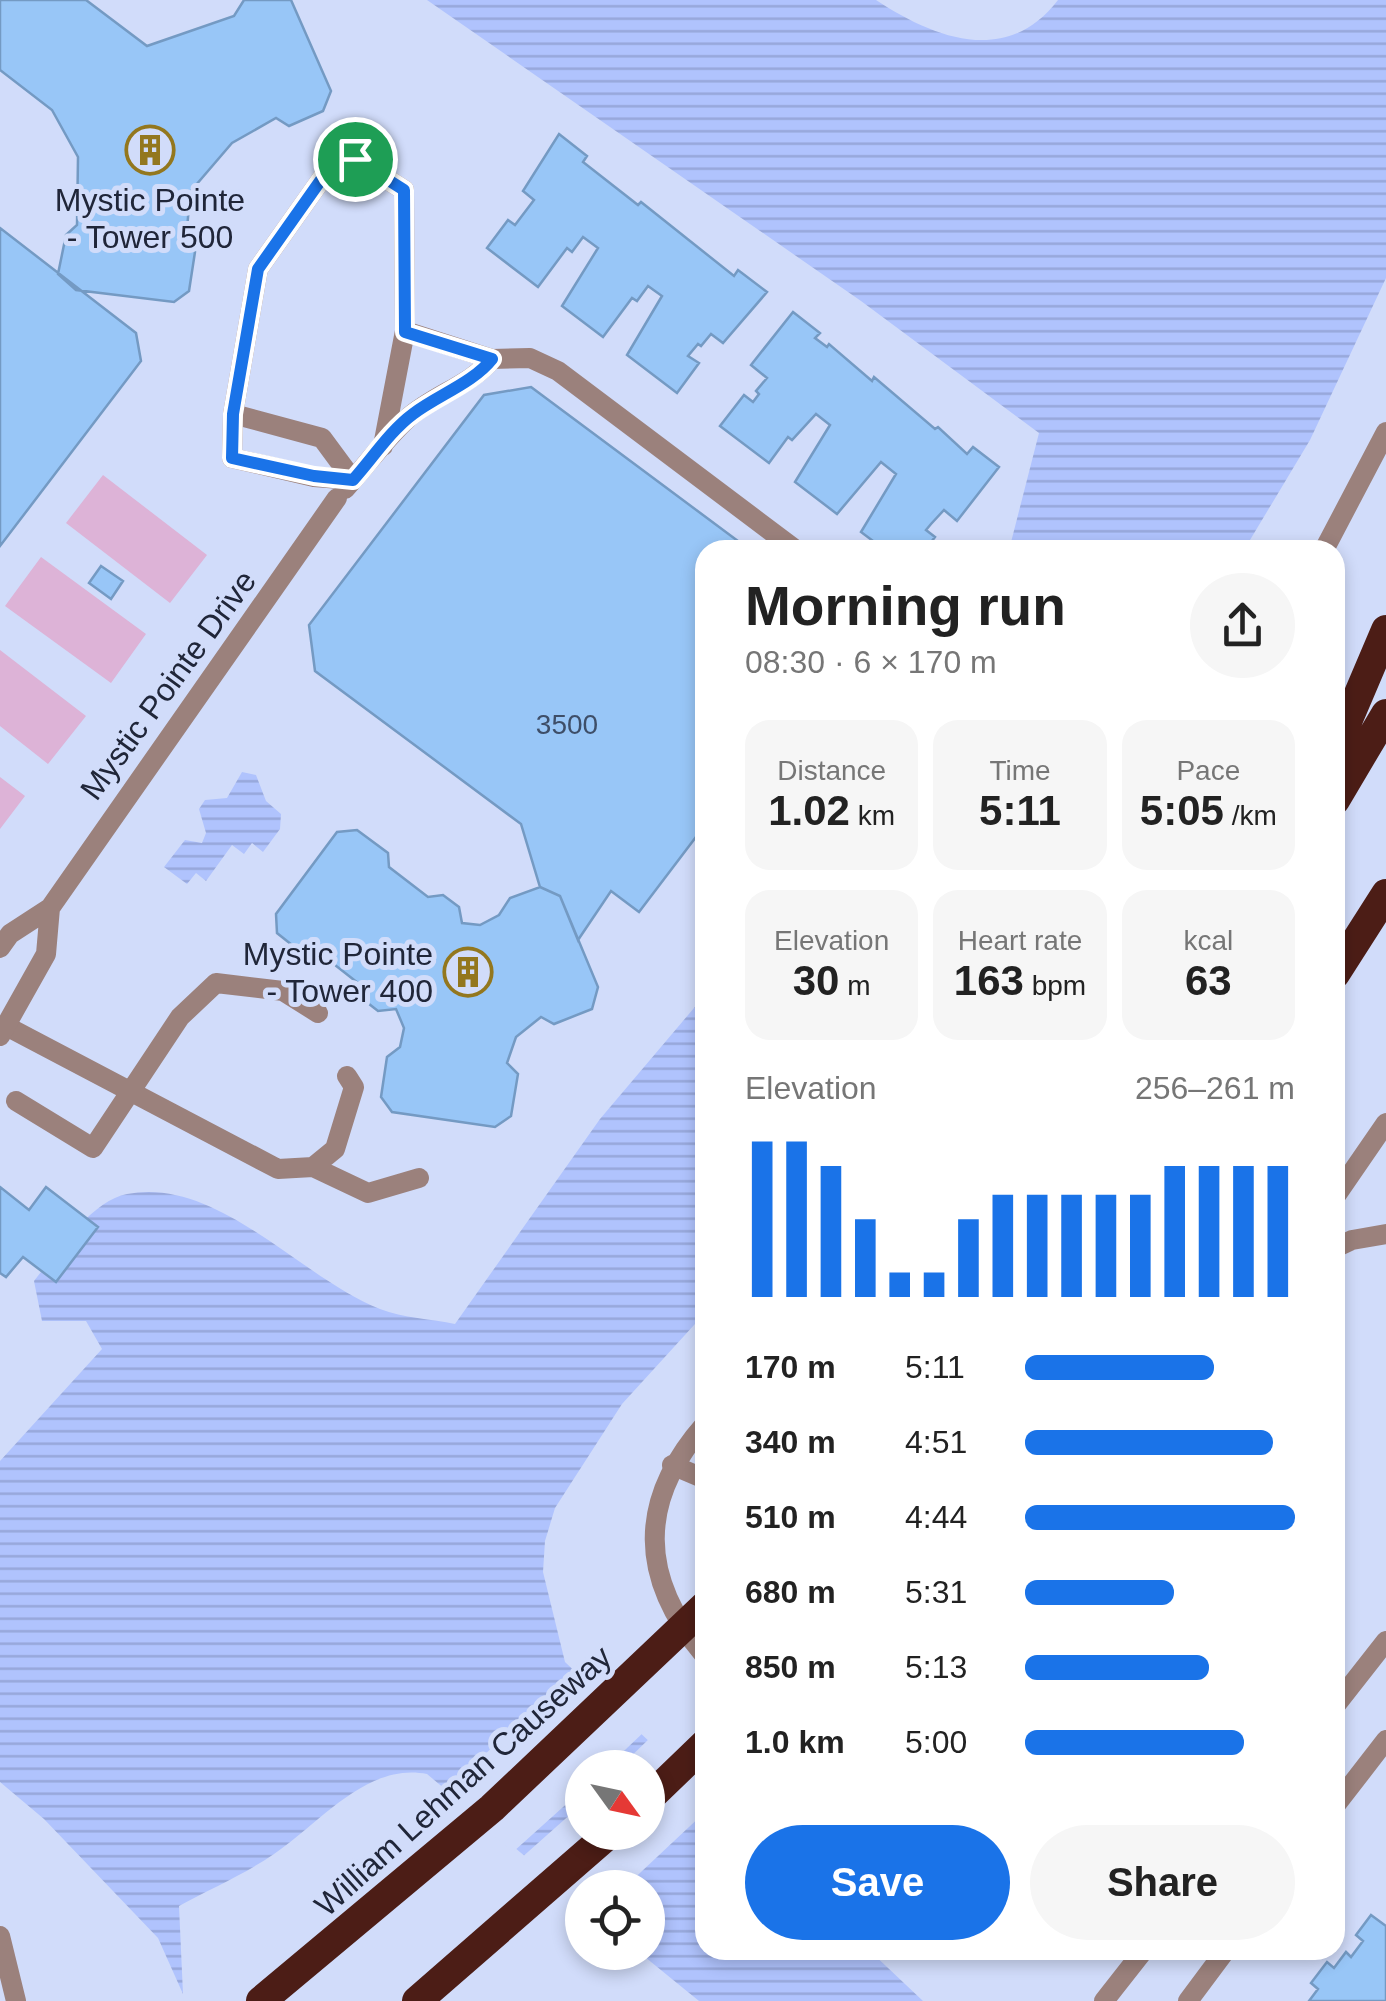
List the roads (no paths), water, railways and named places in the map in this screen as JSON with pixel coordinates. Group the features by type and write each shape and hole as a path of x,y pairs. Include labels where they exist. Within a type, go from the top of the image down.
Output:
{"highway":[{"path":"1345,726 1386,630"},
{"path":"1345,783 1386,714"},
{"path":"1345,958 1386,894"},
{"path":"1345,973 1386,923"},
{"name":"William Lehman Causeway","path":"261,2001 504,1798 695,1616"},
{"path":"665,1783 695,1754"},
{"path":"417,2001 590,1850"}],"street":[{"path":"353,480 314,476 232,458 233,414 258,269 323,177 355,159 404,190 405,332 384,446"},
{"path":"405,332 492,359 530,358 558,371 783,540"},
{"name":"Mystic Pointe Drive","path":"0,948 10,934 50,908 337,498 409,417 459,382 480,374 492,359"},
{"path":"233,414 322,438 353,480"},
{"path":"1329,540 1386,432"},
{"name":"Mystic Pointe Drive","path":"2,1028 46,954 50,908"},
{"path":"16,1102 92,1148 180,1017 216,983 283,991 318,1013"},
{"path":"2,1028 129,1088 278,1169 313,1167 368,1192 419,1178"},
{"path":"313,1167 335,1149 354,1088 347,1076"},
{"path":"1345,1182 1386,1123"},
{"path":"1345,1245 1386,1234"},
{"path":"695,1436 672,1465 658,1506 656,1565 669,1603 695,1641"},
{"path":"672,1465 695,1475"},
{"path":"1345,1693 1386,1641"},
{"path":"1345,1793 1386,1740"},
{"path":"0,1936 16,2001"},
{"path":"1104,2001 1136,1960"},
{"path":"1188,2001 1219,1960"}],"water":[{"path":"427,0 876,0 946,34 993,39 1016,34 1038,21 1058,0 1386,0 1386,278 1310,440 1250,540 1012,540 1039,433 861,301"},
{"path":"242,772 256,775 266,801 281,814 280,829 263,852 252,843 244,854 232,845 206,881 196,873 187,884 164,867 185,840 202,843 206,833 199,809 205,800 227,798"},
{"path":"695,1007 695,1324 622,1404 555,1508 545,1541 543,1572 565,1662 658,1750 565,1750 565,1850 665,1850 665,1756 695,1785 695,1960 880,1960 923,2001 699,2001 661,1970 665,1970 665,1870 565,1870 565,1890 427,1774 405,1773 364,1786 263,1861 179,1906 183,1994 158,1938 44,1819 0,1782 0,1461 102,1349 86,1321 42,1321 34,1281 75,1230 100,1207 127,1194 161,1193 194,1200 258,1234 350,1295 408,1316 455,1324 600,1119"}],"place":[{"name":"Mystic Pointe - Tower 500","path":"150,150"},
{"name":"Mystic Pointe - Tower 400","path":"468,972"}]}
